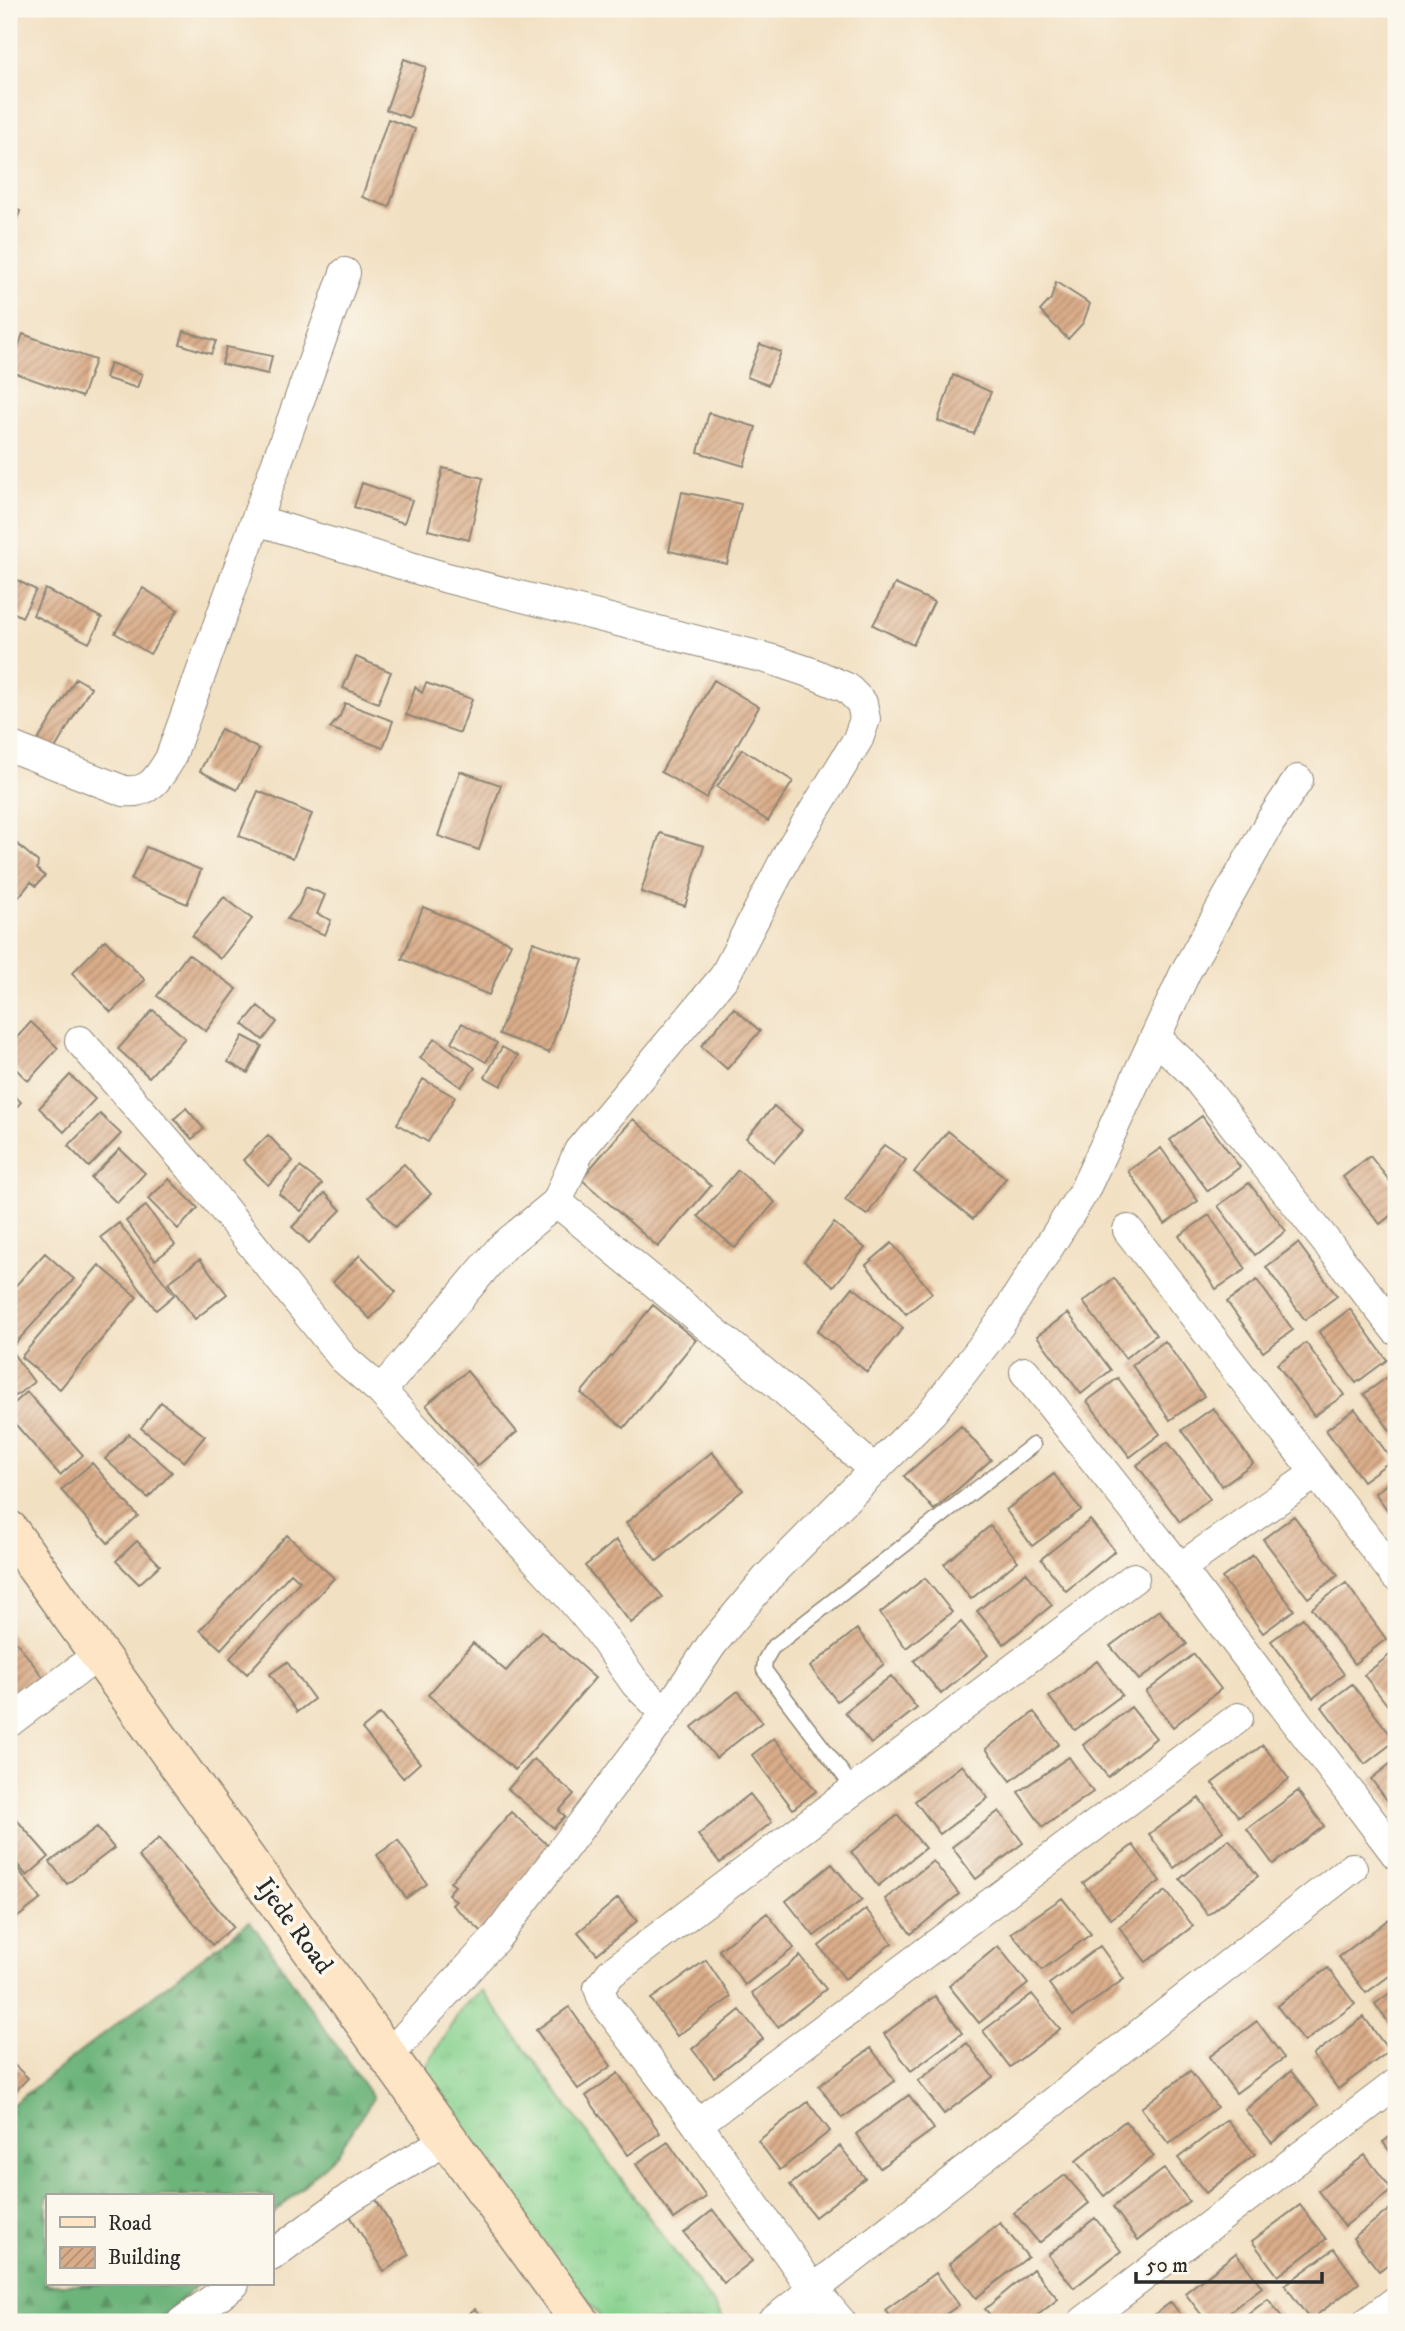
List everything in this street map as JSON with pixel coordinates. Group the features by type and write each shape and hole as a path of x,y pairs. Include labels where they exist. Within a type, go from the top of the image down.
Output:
{"main road":[{"name":"Ijede Road","path":"9,1530 580,2322"}],"street":[{"path":"9,746 124,792 139,793 155,782 170,759 345,274"},
{"path":"256,520 447,578 774,660 847,688 862,703 865,719 858,739 789,852 724,977 579,1151 557,1202 501,1248 381,1391"},
{"path":"388,2056 496,1938 666,1713 712,1644 767,1578 932,1412 1000,1324 1084,1191 1186,971 1270,822 1298,780"},
{"path":"1156,1038 1192,1072 1396,1330"},
{"path":"80,1041 191,1168 344,1359 381,1391 562,1588 599,1632 636,1684 666,1713"},
{"path":"557,1202 780,1386 873,1469"},
{"path":"1128,1230 1396,1576"},
{"path":"1025,1372 1180,1568 1396,1854"},
{"path":"1180,1568 1316,1473"},
{"path":"841,2322 813,2289 697,2124 604,2002 599,1988 611,1973 1134,1578"},
{"path":"9,1722 98,1655"},
{"path":"697,2124 1238,1718"},
{"path":"772,2322 1352,1868"},
{"path":"1083,2322 1396,2084"},
{"path":"273,2255 370,2185 448,2139"},
{"path":"182,2322 231,2286"},
{"path":"1368,2322 1396,2301"}],"lane":[{"path":"855,1790 764,1670 765,1660 772,1648 1033,1445"}],"green space":[{"path":"250,1921 373,2098 337,2154 273,2214 273,2194 46,2194 46,2286 196,2286 157,2322 9,2322 9,2107"},
{"path":"482,1990 726,2322 604,2322 433,2096 424,2070 463,2006"}],"building":[{"path":"404,59 426,67 409,118 386,110"},
{"path":"388,119 415,129 389,207 362,197"},
{"path":"9,206 20,211 12,232 9,231"},
{"path":"1056,282 1090,304 1083,323 1068,339 1040,311 1051,299"},
{"path":"184,331 216,341 211,354 180,344"},
{"path":"23,334 95,360 82,397 9,371"},
{"path":"760,344 781,352 768,385 747,377"},
{"path":"226,347 272,356 268,374 222,364"},
{"path":"110,363 142,374 137,388 105,378"},
{"path":"953,375 991,392 974,434 938,421"},
{"path":"709,413 756,427 744,466 698,452"},
{"path":"443,468 483,478 469,540 428,530"},
{"path":"362,483 412,500 404,523 354,507"},
{"path":"682,492 741,504 727,564 669,551"},
{"path":"9,576 36,590 22,617 9,610"},
{"path":"895,584 934,602 913,645 873,625"},
{"path":"143,588 178,610 150,654 115,633"},
{"path":"45,589 102,618 89,643 33,615"},
{"path":"356,657 391,672 378,703 343,688"},
{"path":"76,678 91,687 53,752 37,742"},
{"path":"714,680 759,707 706,798 661,772"},
{"path":"426,683 472,699 460,733 406,715 415,687 422,693"},
{"path":"345,703 393,721 383,748 330,728 340,716"},
{"path":"221,729 259,749 237,790 200,771"},
{"path":"742,749 793,781 768,821 717,787"},
{"path":"460,771 501,785 479,850 438,836"},
{"path":"258,791 312,814 293,858 239,836"},
{"path":"660,833 704,846 685,906 641,892"},
{"path":"9,837 38,862 37,869 45,876 36,886 31,882 18,898 9,890"},
{"path":"146,847 201,870 187,904 131,880"},
{"path":"306,887 325,895 317,914 331,920 325,935 287,919 299,904"},
{"path":"224,897 252,919 220,959 192,936"},
{"path":"423,907 511,943 489,995 402,959"},
{"path":"105,940 145,980 111,1012 72,973"},
{"path":"533,942 583,960 549,1053 499,1034"},
{"path":"188,954 237,989 206,1031 157,996"},
{"path":"258,1006 277,1022 263,1040 243,1024"},
{"path":"734,1008 760,1031 727,1069 701,1046"},
{"path":"153,1010 185,1038 149,1077 118,1049"},
{"path":"31,1022 58,1048 28,1081 9,1062 9,1046"},
{"path":"462,1023 497,1043 486,1062 451,1042"},
{"path":"243,1036 262,1046 248,1073 228,1062"},
{"path":"435,1038 475,1068 461,1087 420,1058"},
{"path":"502,1047 518,1056 501,1086 485,1077"},
{"path":"70,1075 95,1099 64,1132 39,1108"},
{"path":"423,1079 455,1097 428,1142 397,1124"},
{"path":"9,1091 21,1102 9,1116"},
{"path":"774,1106 802,1130 774,1162 746,1138"},
{"path":"186,1108 204,1129 192,1139 174,1119"},
{"path":"100,1114 121,1134 89,1167 68,1146"},
{"path":"1202,1116 1240,1167 1208,1191 1170,1140"},
{"path":"633,1119 711,1186 658,1247 581,1179"},
{"path":"948,1131 1006,1178 973,1219 914,1172"},
{"path":"268,1135 293,1161 268,1185 243,1160"},
{"path":"884,1145 906,1160 867,1215 845,1200"},
{"path":"1161,1148 1198,1201 1165,1224 1128,1171"},
{"path":"120,1149 145,1173 117,1203 91,1178"},
{"path":"1370,1156 1396,1189 1396,1211 1380,1224 1343,1177"},
{"path":"404,1164 431,1194 395,1227 368,1197"},
{"path":"300,1167 322,1184 301,1211 279,1194"},
{"path":"738,1170 775,1202 735,1248 698,1216"},
{"path":"169,1179 198,1208 178,1229 148,1199"},
{"path":"1249,1183 1286,1231 1255,1255 1218,1206"},
{"path":"325,1193 341,1210 309,1243 292,1227"},
{"path":"146,1206 175,1245 155,1260 126,1221"},
{"path":"1209,1215 1246,1269 1216,1289 1179,1236"},
{"path":"119,1223 174,1295 156,1310 101,1237"},
{"path":"834,1223 865,1248 834,1286 804,1261"},
{"path":"892,1243 932,1293 906,1314 866,1265"},
{"path":"1298,1243 1337,1296 1305,1320 1266,1267"},
{"path":"45,1253 74,1279 12,1347 9,1344 9,1293"},
{"path":"360,1255 396,1292 370,1319 333,1282"},
{"path":"200,1259 227,1294 195,1319 168,1283"},
{"path":"99,1265 137,1297 60,1389 21,1357"},
{"path":"1114,1278 1156,1335 1125,1358 1083,1302"},
{"path":"1257,1280 1293,1330 1263,1352 1227,1302"},
{"path":"853,1287 903,1328 867,1372 817,1331"},
{"path":"653,1305 696,1340 624,1428 581,1393"},
{"path":"1350,1309 1387,1360 1356,1383 1319,1332"},
{"path":"1068,1313 1111,1370 1081,1394 1037,1336"},
{"path":"1165,1341 1204,1396 1170,1420 1132,1365"},
{"path":"1306,1343 1344,1395 1314,1416 1277,1364"},
{"path":"9,1348 34,1382 9,1401"},
{"path":"467,1371 517,1432 477,1466 426,1405"},
{"path":"1396,1371 1396,1439 1364,1394"},
{"path":"1118,1378 1160,1434 1130,1457 1087,1401"},
{"path":"27,1392 83,1455 60,1475 9,1417 9,1408"},
{"path":"161,1402 205,1436 184,1462 141,1428"},
{"path":"1213,1408 1253,1463 1222,1486 1182,1430"},
{"path":"1355,1409 1392,1460 1363,1481 1326,1430"},
{"path":"961,1426 991,1460 934,1510 904,1476"},
{"path":"129,1434 172,1472 148,1498 105,1459"},
{"path":"1168,1442 1210,1499 1180,1522 1137,1465"},
{"path":"712,1452 743,1490 657,1561 626,1523"},
{"path":"92,1463 138,1516 108,1543 61,1490"},
{"path":"1054,1474 1081,1510 1032,1546 1006,1510"},
{"path":"1396,1477 1396,1522 1375,1493"},
{"path":"1294,1516 1338,1575 1308,1598 1263,1539"},
{"path":"1090,1520 1115,1551 1066,1591 1041,1559"},
{"path":"990,1526 1018,1561 971,1599 944,1564"},
{"path":"287,1535 334,1578 247,1674 230,1658 300,1581 291,1573 221,1649 200,1630"},
{"path":"616,1540 663,1597 631,1623 585,1566"},
{"path":"137,1541 160,1565 139,1584 116,1561"},
{"path":"1253,1555 1294,1610 1263,1633 1222,1578"},
{"path":"1026,1572 1052,1605 1004,1644 977,1611"},
{"path":"925,1578 952,1612 906,1648 880,1613"},
{"path":"1346,1583 1386,1639 1354,1664 1312,1608"},
{"path":"1159,1610 1187,1644 1139,1680 1110,1646"},
{"path":"1303,1618 1344,1674 1313,1698 1271,1641"},
{"path":"961,1622 988,1655 941,1694 914,1661"},
{"path":"857,1629 884,1664 837,1701 810,1667"},
{"path":"541,1631 595,1678 515,1770 428,1695 473,1643 506,1671"},
{"path":"9,1632 46,1681 9,1709"},
{"path":"1396,1650 1396,1716 1364,1675"},
{"path":"1194,1654 1221,1689 1173,1727 1146,1692"},
{"path":"1097,1661 1122,1695 1075,1730 1049,1697"},
{"path":"287,1662 314,1699 297,1712 270,1674"},
{"path":"891,1676 917,1708 871,1744 845,1712"},
{"path":"1352,1684 1395,1741 1365,1764 1322,1707"},
{"path":"738,1691 762,1722 716,1758 692,1727"},
{"path":"1131,1707 1156,1738 1108,1777 1083,1745"},
{"path":"1034,1712 1059,1744 1011,1781 986,1749"},
{"path":"380,1714 420,1763 403,1778 362,1729"},
{"path":"774,1738 816,1791 793,1809 752,1755"},
{"path":"1263,1745 1289,1779 1239,1817 1212,1783"},
{"path":"1069,1757 1093,1792 1043,1827 1018,1792"},
{"path":"534,1759 574,1794 559,1811 565,1816 554,1828 508,1789"},
{"path":"1396,1759 1396,1812 1371,1779"},
{"path":"962,1765 988,1798 940,1834 915,1801"},
{"path":"1298,1791 1324,1826 1273,1864 1247,1829"},
{"path":"750,1794 772,1822 720,1863 698,1835"},
{"path":"1199,1798 1223,1831 1174,1868 1149,1834"},
{"path":"999,1811 1023,1843 976,1879 952,1847"},
{"path":"10,1812 49,1857 27,1876 9,1855"},
{"path":"511,1812 558,1854 486,1935 452,1905 456,1901 448,1894 455,1886 450,1882"},
{"path":"898,1815 925,1848 878,1886 851,1852"},
{"path":"97,1827 114,1848 67,1884 50,1862"},
{"path":"159,1838 233,1927 212,1945 138,1856"},
{"path":"1229,1839 1258,1876 1208,1915 1180,1879"},
{"path":"398,1840 427,1884 406,1898 377,1855"},
{"path":"1133,1845 1160,1881 1111,1919 1083,1883"},
{"path":"933,1861 959,1894 911,1934 885,1899"},
{"path":"832,1864 862,1900 814,1936 786,1901"},
{"path":"18,1869 41,1899 9,1924 9,1876"},
{"path":"1166,1891 1193,1926 1146,1962 1119,1927"},
{"path":"618,1898 637,1921 597,1954 578,1932"},
{"path":"1062,1898 1091,1934 1042,1970 1011,1933"},
{"path":"866,1909 892,1943 845,1979 819,1946"},
{"path":"767,1913 794,1948 745,1985 719,1950"},
{"path":"1389,1919 1396,1928 1396,1971 1366,1993 1339,1957"},
{"path":"998,1946 1028,1984 979,2023 949,1986"},
{"path":"1100,1946 1124,1979 1073,2016 1049,1984"},
{"path":"800,1956 826,1989 778,2027 752,1993"},
{"path":"706,1960 731,1997 677,2036 651,1999"},
{"path":"1328,1968 1355,2004 1304,2042 1277,2006"},
{"path":"1396,1988 1396,2033 1375,2004"},
{"path":"1032,1994 1060,2029 1010,2067 983,2031"},
{"path":"935,1996 962,2033 911,2071 884,2034"},
{"path":"569,2007 611,2066 578,2089 536,2030"},
{"path":"740,2010 763,2039 714,2077 692,2049"},
{"path":"1364,2017 1389,2051 1338,2089 1313,2055"},
{"path":"1257,2021 1284,2058 1236,2093 1209,2057"},
{"path":"967,2043 993,2077 944,2114 918,2081"},
{"path":"871,2048 895,2081 842,2118 819,2086"},
{"path":"9,2060 28,2078 9,2098"},
{"path":"1190,2071 1217,2107 1169,2144 1141,2108"},
{"path":"1291,2071 1318,2105 1272,2143 1245,2110"},
{"path":"618,2073 660,2133 628,2155 586,2096"},
{"path":"909,2095 934,2129 880,2168 856,2134"},
{"path":"808,2102 830,2131 780,2170 758,2141"},
{"path":"1227,2120 1255,2154 1206,2193 1178,2158"},
{"path":"1125,2121 1154,2156 1104,2196 1076,2161"},
{"path":"1396,2132 1396,2160 1383,2142"},
{"path":"668,2142 706,2197 674,2219 636,2164"},
{"path":"840,2146 865,2178 815,2217 790,2185"},
{"path":"1365,2155 1392,2190 1345,2226 1318,2191"},
{"path":"1164,2169 1189,2201 1138,2240 1113,2207"},
{"path":"1065,2175 1089,2203 1039,2243 1014,2213"},
{"path":"375,2198 409,2255 384,2271 349,2214"},
{"path":"1396,2204 1396,2258 1379,2271 1353,2238"},
{"path":"1300,2205 1326,2239 1278,2276 1252,2241"},
{"path":"713,2210 752,2261 724,2283 684,2233"},
{"path":"1095,2218 1121,2251 1074,2288 1048,2255"},
{"path":"1000,2223 1028,2257 976,2298 949,2264"},
{"path":"1334,2249 1359,2283 1310,2320 1285,2285"},
{"path":"1236,2253 1262,2287 1216,2322 1207,2322 1185,2293"},
{"path":"1033,2269 1058,2299 1029,2322 996,2322 985,2309"},
{"path":"936,2273 959,2305 935,2322 893,2322 885,2310"},
{"path":"1268,2299 1286,2322 1238,2322"},
{"path":"1171,2302 1186,2322 1145,2322"},
{"path":"475,2309 485,2322 457,2322"}]}
